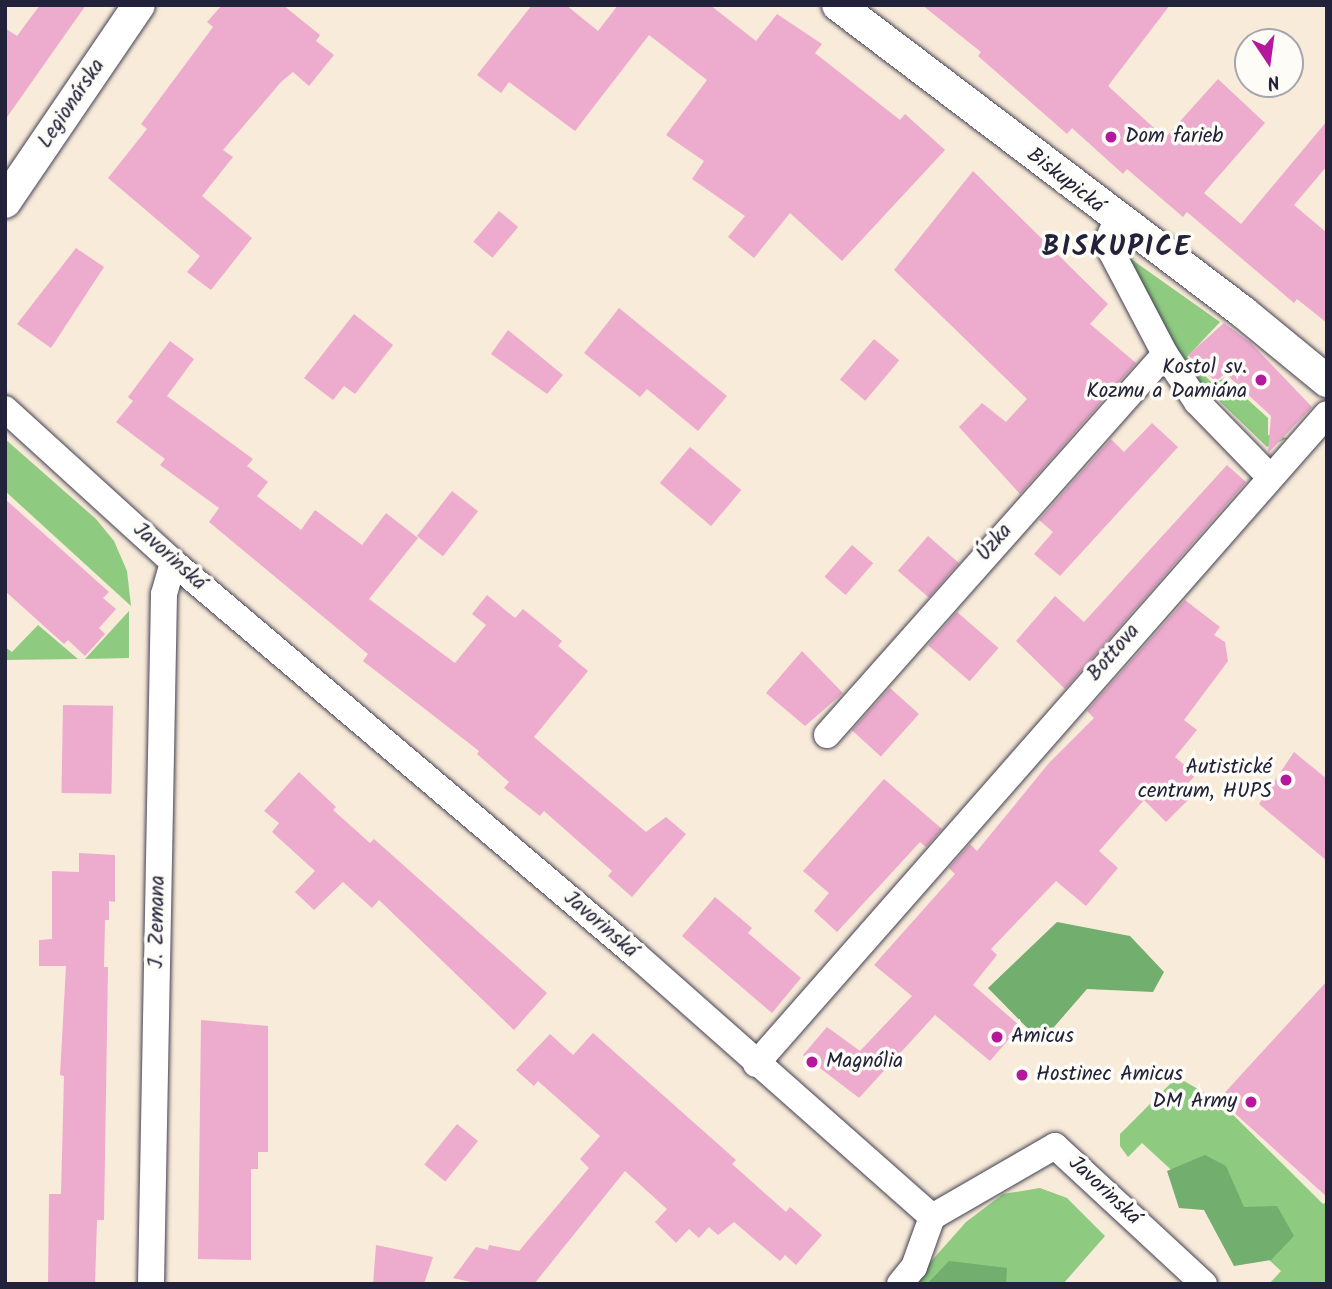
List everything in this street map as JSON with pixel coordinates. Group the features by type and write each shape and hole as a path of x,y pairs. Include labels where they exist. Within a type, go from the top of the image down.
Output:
{"street":[{"name":"Legionárska","path":"5,202 139,5"},
{"name":"Biskupická","path":"838,5 1117,220 1243,312 1327,381"},
{"path":"1117,220 1109,238 1112,253 1165,354 1197,402 1269,476 1327,414"},
{"name":"Úzka","path":"827,734 1165,354"},
{"name":"Javorinská","path":"5,409 173,562 636,955 932,1217 1055,1146 1204,1284"},
{"name":"Bottova","path":"756,1064 1269,476"},
{"name":"J. Zemana","path":"151,1284 164,594 173,562"},
{"path":"900,1284 914,1267 932,1217"}],"green space":[{"path":"1114,247 1220,322 1187,357 1213,384 1224,378 1268,418 1268,435 1288,438 1267,447 1179,362"},
{"path":"5,439 96,519 114,541 127,571 131,606 5,491"},
{"path":"129,611 129,658 85,659"},
{"path":"38,625 78,659 5,660 5,647 12,652"},
{"path":"1057,922 1130,936 1164,972 1153,992 1087,989 1041,1042 988,988"},
{"path":"1177,1077 1219,1101 1323,1204 1327,1202 1327,1284 1269,1284 1281,1271 1142,1143 1128,1157 1120,1146 1120,1134"},
{"path":"1205,1155 1226,1166 1244,1207 1277,1206 1294,1236 1271,1260 1234,1266 1204,1210 1179,1208 1167,1171"},
{"path":"1040,1188 1067,1198 1105,1236 1063,1284 911,1284 966,1222 1003,1194"},
{"path":"949,1261 1007,1268 1006,1284 927,1284"}],"building":[{"path":"40,5 86,5 5,120 5,28 17,36"},
{"path":"222,5 283,5 320,35 316,41 334,55 309,86 293,72 281,82 223,150 233,157 202,196 252,238 211,290 187,272 200,256 108,178 147,129 141,124 213,27 207,22"},
{"path":"532,5 566,5 598,31 618,5 710,5 756,41 777,14 822,44 815,53 900,120 905,114 945,150 842,261 790,213 754,258 728,237 745,216 692,179 704,161 666,135 707,80 649,35 575,131 509,82 501,93 477,75"},
{"path":"922,5 1170,5 1108,86 1165,138 1218,79 1234,94 1234,98 1238,98 1265,123 1204,193 1241,224 1327,121 1327,166 1294,205 1327,233 1327,323 1297,299 1294,303 1187,212 1183,217 1127,169 1123,174 1072,128 1067,134 978,56 981,52"},
{"path":"973,171 1108,304 1090,324 1136,363 1020,494 959,427 982,403 1006,422 1027,399 894,270"},
{"path":"499,211 518,227 492,258 473,242"},
{"path":"76,248 104,267 51,348 17,324"},
{"path":"619,308 727,396 698,431 647,389 640,397 584,353"},
{"path":"354,314 393,345 355,394 344,386 333,400 304,378"},
{"name":"Kostol sv. Kozmu a Damiána","path":"1224,323 1251,343 1312,407 1268,453 1271,416 1225,373 1216,382 1188,355"},
{"path":"508,330 563,375 547,394 491,354"},
{"path":"874,339 899,360 865,401 840,380"},
{"path":"170,341 194,359 167,396 253,459 247,466 268,482 257,496 301,530 315,510 362,545 386,513 418,538 369,599 455,663 486,625 472,614 487,595 515,618 523,609 562,641 558,646 588,671 534,737 646,832 666,817 686,834 632,897 608,876 612,871 544,811 540,816 504,788 509,782 477,754 479,751 363,661 368,654 209,522 219,508 160,465 165,459 116,422 133,401 128,397"},
{"path":"1152,423 1178,447 1060,576 1034,554 1053,532 1039,520 1111,439 1124,452"},
{"path":"690,447 741,490 711,526 660,483"},
{"path":"1227,465 1246,482 1065,689 1016,641 1055,596 1084,622"},
{"path":"452,491 478,511 443,556 417,536"},
{"path":"5,499 109,592 103,598 116,609 99,628 105,634 85,656 68,640 64,644 5,591"},
{"path":"928,536 959,563 929,598 898,571"},
{"path":"852,545 873,563 846,595 824,577"},
{"path":"1185,600 1220,627 1214,635 1225,642 1228,661 1184,720 1197,730 1175,757 1196,775 1188,783 1197,791 1166,822 1144,800 1099,851 1118,868 1086,906 1056,881 991,949 997,955 973,985 1020,1026 990,1061 935,1015 859,1098 803,1055 827,1027 860,1051 912,996 874,965 955,874 949,868 970,844 977,851 1049,763 1094,718 1087,711"},
{"path":"957,612 999,648 970,681 928,645"},
{"path":"802,651 843,693 805,726 766,693"},
{"path":"890,688 919,714 881,756 852,730"},
{"path":"63,705 113,706 111,794 61,793"},
{"path":"1294,752 1327,779 1327,861 1259,804"},
{"path":"299,772 336,807 333,810 370,843 374,839 547,993 514,1030 379,900 372,908 343,882 314,910 295,892 315,871 272,832 279,823 264,811"},
{"path":"884,779 942,829 926,847 920,842 837,932 814,911 829,893 803,871"},
{"path":"79,853 115,855 115,902 109,901 109,920 105,920 104,967 108,967 104,1220 97,1220 95,1284 48,1284 49,1194 61,1194 64,1076 60,1075 66,966 39,966 39,940 52,939 52,871 79,872"},
{"path":"715,897 752,928 748,933 801,978 772,1013 682,936"},
{"path":"1327,981 1327,1197 1219,1099"},
{"path":"201,1020 268,1026 268,1152 258,1152 258,1169 251,1169 251,1260 198,1259"},
{"path":"593,1033 736,1160 732,1164 786,1212 790,1207 822,1235 796,1265 785,1255 780,1261 734,1222 718,1235 709,1227 699,1238 689,1229 676,1243 655,1222 667,1209 625,1171 534,1284 480,1284 453,1278 476,1247 488,1250 489,1245 519,1251 589,1168 580,1159 600,1136 538,1081 534,1086 516,1070 550,1034 573,1055"},
{"path":"457,1124 478,1141 445,1181 424,1164"},
{"path":"376,1245 433,1257 424,1284 373,1284"}],"place":[{"name":"Dom farieb","path":"1111,137"},
{"name":"Kostol sv. Kozmu a Damiána","path":"1261,380"},
{"name":"Autistické centrum, HUPS","path":"1286,780"},
{"name":"Amicus","path":"997,1037"},
{"name":"Magnólia","path":"812,1062"},
{"name":"Hostinec Amicus","path":"1022,1075"},
{"name":"DM Army","path":"1251,1102"}],"district":[{"name":"BISKUPICE","path":"1117,248"}]}
